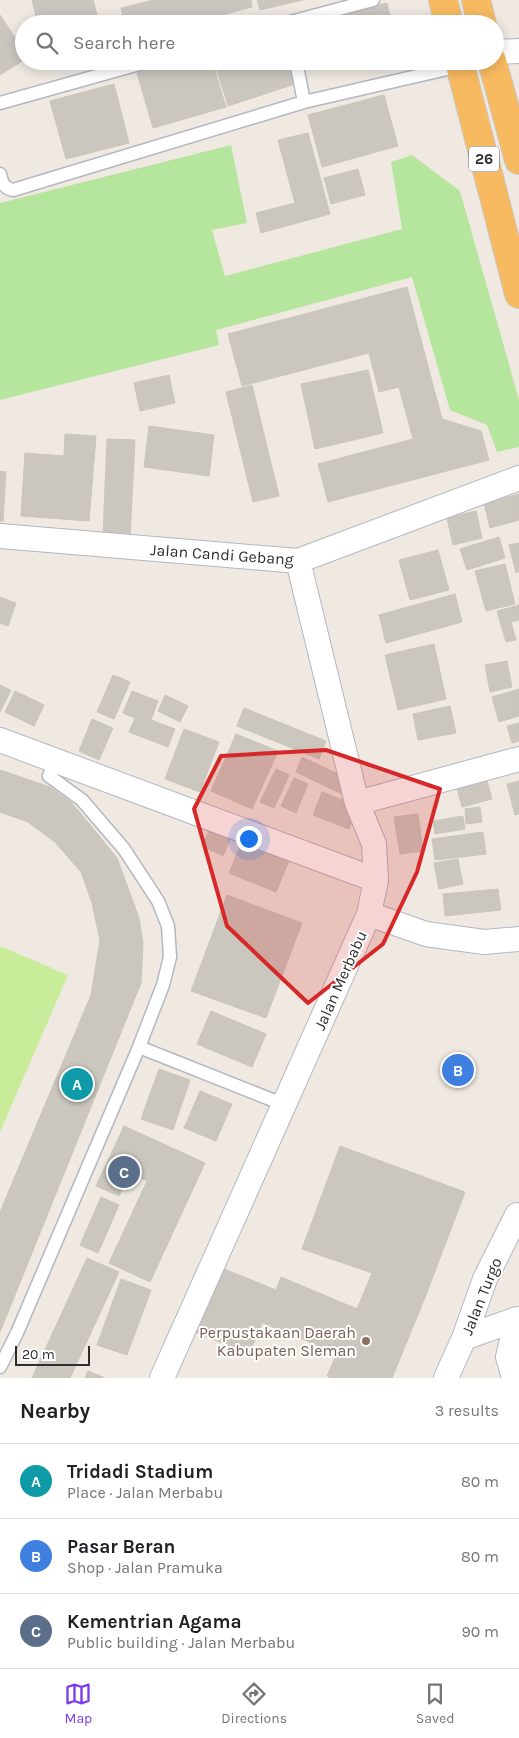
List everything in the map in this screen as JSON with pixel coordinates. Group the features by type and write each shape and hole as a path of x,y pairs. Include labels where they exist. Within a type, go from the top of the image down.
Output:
{"highway":[{"path":"442,0 446,15"},
{"path":"476,0 480,15"},
{"name":"26","path":"461,70 514,255 519,294"},
{"name":"26","path":"494,70 519,160"}],"street":[{"path":"504,52 519,51"},
{"name":"Jalan Candi Gebang","path":"0,536 298,561 519,478"},
{"name":"Jalan Merbabu","path":"162,1378 285,1106 369,914 376,880 374,844 357,803 298,561"},
{"path":"0,740 376,880"},
{"path":"357,803 519,760"},
{"path":"369,914 426,934 484,942 519,939"},
{"name":"Jalan Turgo","path":"446,1378 464,1338 484,1279 517,1215"},
{"path":"464,1338 518,1319"},
{"path":"514,1378 508,1357 518,1319"}],"lane":[{"path":"317,15 373,0"},
{"path":"0,103 118,70"},
{"path":"298,70 304,102"},
{"path":"0,174 6,188 13,190 304,102 435,70"},
{"path":"0,1367 17,1333 139,1047 163,985 170,957 168,926 158,901 124,849 82,800 49,776 55,761"},
{"path":"139,1047 285,1106"}],"highlighted area":[{"path":"326,750 440,789 417,872 383,944 308,1003 227,926 194,809 221,756"}],"green space":[{"path":"231,145 247,223 212,230 225,276 402,229 391,162 412,155 460,191 519,400 519,447 497,452 487,425 450,410 412,277 216,330 219,345 0,400 0,203"},
{"path":"0,946 68,975 0,1132"}],"building":[{"path":"32,0 93,0 97,15 36,15"},
{"path":"153,0 251,0 252,7 221,15 123,15 121,8"},
{"path":"257,0 303,0 260,10"},
{"path":"387,3 390,15 338,15"},
{"path":"0,15 15,38 15,66 0,75"},
{"path":"147,70 215,70 226,107 153,128 137,73"},
{"path":"217,70 291,70 295,84 228,106"},
{"path":"114,84 129,143 66,159 50,101"},
{"path":"384,95 398,146 322,167 308,115"},
{"path":"308,133 330,214 261,233 256,213 295,203 278,140"},
{"path":"358,169 365,195 331,204 324,178"},
{"path":"407,287 442,419 481,431 489,460 328,502 318,464 413,439 399,387 379,392 369,353 242,386 228,334"},
{"path":"368,370 383,433 315,449 301,384"},
{"path":"169,375 175,403 140,411 134,383"},
{"path":"252,385 279,496 253,502 226,392"},
{"path":"149,426 214,435 209,476 144,467"},
{"path":"65,434 96,436 89,521 21,516 25,453 64,456"},
{"path":"107,439 135,440 130,537 103,535"},
{"path":"0,471 6,472 3,521 0,521"},
{"path":"519,494 519,520 490,528 484,503"},
{"path":"476,511 482,538 453,545 447,518"},
{"path":"499,537 505,558 467,570 460,549"},
{"path":"519,543 519,572 516,573 509,545"},
{"path":"438,550 449,590 410,600 399,560"},
{"path":"505,564 515,604 486,611 475,571"},
{"path":"455,594 462,622 386,643 379,615"},
{"path":"0,597 16,603 8,626 0,623"},
{"path":"519,605 519,620 511,622 516,640 506,642 497,611"},
{"path":"434,644 446,699 398,710 385,655"},
{"path":"507,661 512,687 490,692 485,665"},
{"path":"113,675 130,682 114,719 97,712"},
{"path":"0,685 11,690 0,712"},
{"path":"519,689 519,716 499,722 492,697"},
{"path":"15,691 44,705 34,726 5,712"},
{"path":"132,691 158,701 151,720 175,729 168,747 129,732 135,718 123,713"},
{"path":"165,695 188,706 180,722 158,711"},
{"path":"450,706 456,733 418,740 413,714"},
{"path":"244,708 326,741 319,759 237,726"},
{"path":"92,719 113,728 99,760 79,751"},
{"path":"519,723 519,741 512,743 507,726"},
{"path":"184,729 219,742 200,792 165,779"},
{"path":"236,734 278,751 252,809 211,791"},
{"path":"302,757 351,780 344,795 296,772"},
{"path":"276,769 289,775 274,808 260,802"},
{"path":"0,770 50,787 71,802 92,827 117,858 139,918 143,943 141,983 0,1332 0,1212 91,995 100,940 92,903 81,872 55,842 28,822 0,812"},
{"path":"485,774 492,799 462,807 455,781"},
{"path":"294,778 308,784 296,813 281,806"},
{"path":"519,781 519,814 515,815 507,784"},
{"path":"322,792 358,806 349,829 313,815"},
{"path":"480,807 482,822 466,824 465,809"},
{"path":"418,814 423,851 400,854 394,817"},
{"path":"463,816 465,829 435,834 433,821"},
{"path":"210,828 231,837 223,856 202,846"},
{"path":"483,832 486,854 435,860 432,839"},
{"path":"243,839 290,858 276,892 229,873"},
{"path":"458,859 463,884 439,889 434,863"},
{"path":"498,889 501,910 445,916 443,894"},
{"path":"227,895 302,923 266,1018 191,991"},
{"path":"211,1011 266,1034 252,1067 197,1044"},
{"path":"159,1069 190,1080 173,1130 141,1119"},
{"path":"200,1091 232,1104 216,1141 184,1128"},
{"path":"124,1126 205,1163 150,1282 109,1263 147,1181 129,1173 119,1196 96,1186"},
{"path":"340,1146 465,1192 426,1295 372,1273 302,1249"},
{"path":"101,1197 119,1205 98,1253 80,1245"},
{"path":"87,1258 119,1272 70,1378 32,1378"},
{"path":"217,1266 276,1290 249,1354 190,1330"},
{"path":"372,1273 426,1295 392,1378 331,1378 327,1376 337,1353 263,1323 281,1277 357,1309"},
{"path":"121,1279 151,1290 127,1355 97,1345"},
{"path":"88,1371 105,1378 85,1378"}],"place":[{"name":"Pasar Beran","path":"458,1070"},
{"name":"Tridadi Stadium","path":"77,1084"},
{"name":"Kementrian Agama","path":"124,1172"},
{"name":"Perpustakaan Daerah Kabupaten Sleman","path":"366,1341"}]}
